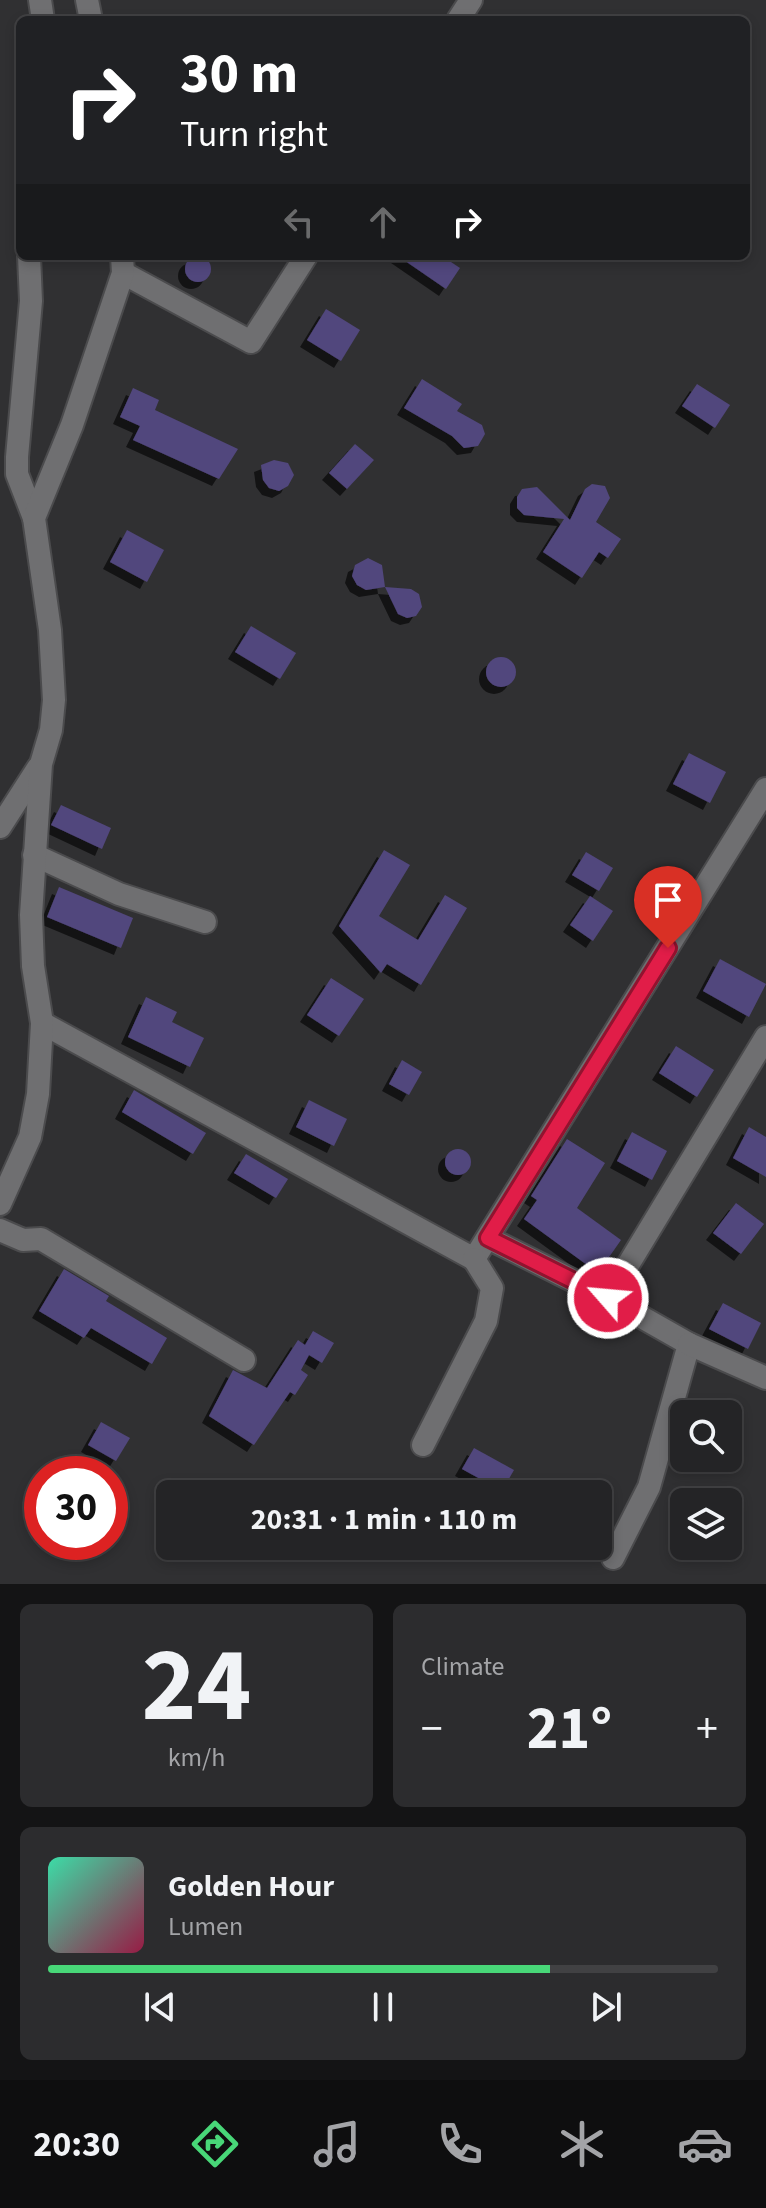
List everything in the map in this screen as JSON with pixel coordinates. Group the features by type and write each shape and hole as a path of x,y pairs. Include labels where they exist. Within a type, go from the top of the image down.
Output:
{"street":[{"path":"0,1204 30,1137 38,1094 42,1023 33,966 34,855 41,764 51,730 54,700 50,630 34,518 17,474 31,301 29,260"},
{"path":"34,518 72,425 123,264 251,342 303,260"},
{"path":"0,827 41,764"},
{"path":"474,1259 766,789"},
{"path":"34,855 119,894 205,922"},
{"path":"42,1023 474,1259 492,1288 486,1321 423,1445"},
{"path":"608,1298 766,1037"},
{"path":"0,1230 23,1240 41,1239 244,1360"},
{"path":"488,1238 608,1298 689,1344 766,1378"},
{"path":"613,1558 649,1487 689,1344"}],"building":[{"path":"189,260 207,260 210,274 203,281 193,281 186,274"},
{"path":"404,260 448,260 460,268 446,289"},
{"path":"326,309 360,330 341,361 307,340"},
{"path":"422,379 462,404 457,411 482,425 485,434 478,446 464,448 452,436 404,408"},
{"path":"697,384 730,405 715,428 682,406"},
{"path":"133,388 159,400 155,410 238,449 219,479 133,440 140,426 120,417"},
{"path":"355,444 374,460 347,489 329,473"},
{"path":"274,460 288,463 294,475 288,486 279,491 269,488 263,480 261,465"},
{"path":"592,484 605,486 610,498 596,522 621,539 608,558 599,552 582,578 543,552 564,519 524,515 517,508 517,497 522,489 537,487 570,520 585,489"},
{"path":"127,530 164,550 147,582 110,562"},
{"path":"368,558 382,565 385,587 366,590 357,585 352,576 355,565"},
{"path":"385,587 411,589 419,594 422,607 416,616 407,618 398,614"},
{"path":"251,626 296,653 280,679 235,652"},
{"path":"501,657 511,662 516,672 511,682 501,687 491,682 486,672 491,662"},
{"path":"689,753 726,772 710,803 673,784"},
{"path":"61,805 111,828 102,849 51,825"},
{"path":"384,850 410,865 379,916 418,940 445,895 467,908 421,985 387,964 381,973 339,926"},
{"path":"586,852 613,868 599,891 572,875"},
{"path":"59,887 133,918 121,948 47,917"},
{"path":"590,896 613,911 593,941 570,925"},
{"path":"720,959 766,984 749,1017 703,991"},
{"path":"331,978 364,999 339,1036 307,1015"},
{"path":"146,997 177,1012 172,1022 204,1038 190,1067 128,1037"},
{"path":"676,1046 714,1070 697,1097 659,1073"},
{"path":"402,1060 422,1072 409,1095 389,1084"},
{"path":"134,1090 206,1133 193,1154 122,1112"},
{"path":"309,1100 347,1119 334,1146 296,1127"},
{"path":"749,1127 766,1137 766,1177 733,1158"},
{"path":"632,1132 667,1151 652,1180 617,1161"},
{"path":"567,1139 605,1163 577,1208 621,1240 598,1273 524,1219 537,1200 531,1196"},
{"path":"458,1149 468,1152 471,1162 468,1172 458,1175 448,1172 445,1162 448,1152"},
{"path":"246,1154 288,1179 276,1198 234,1173"},
{"path":"736,1203 764,1224 741,1254 713,1233"},
{"path":"64,1269 109,1296 106,1301 167,1338 152,1364 91,1328 84,1338 39,1311"},
{"path":"723,1303 761,1323 748,1349 709,1329"},
{"path":"313,1331 334,1343 322,1363 309,1355 301,1370 308,1375 295,1395 290,1392 254,1445 209,1416 233,1370 267,1388 298,1340 305,1345"},
{"path":"101,1422 130,1438 119,1456 107,1456 88,1445"},
{"path":"474,1448 514,1470 508,1480 482,1480 462,1469"}],"route":[{"path":"608,1298 488,1238 668,948"}]}
